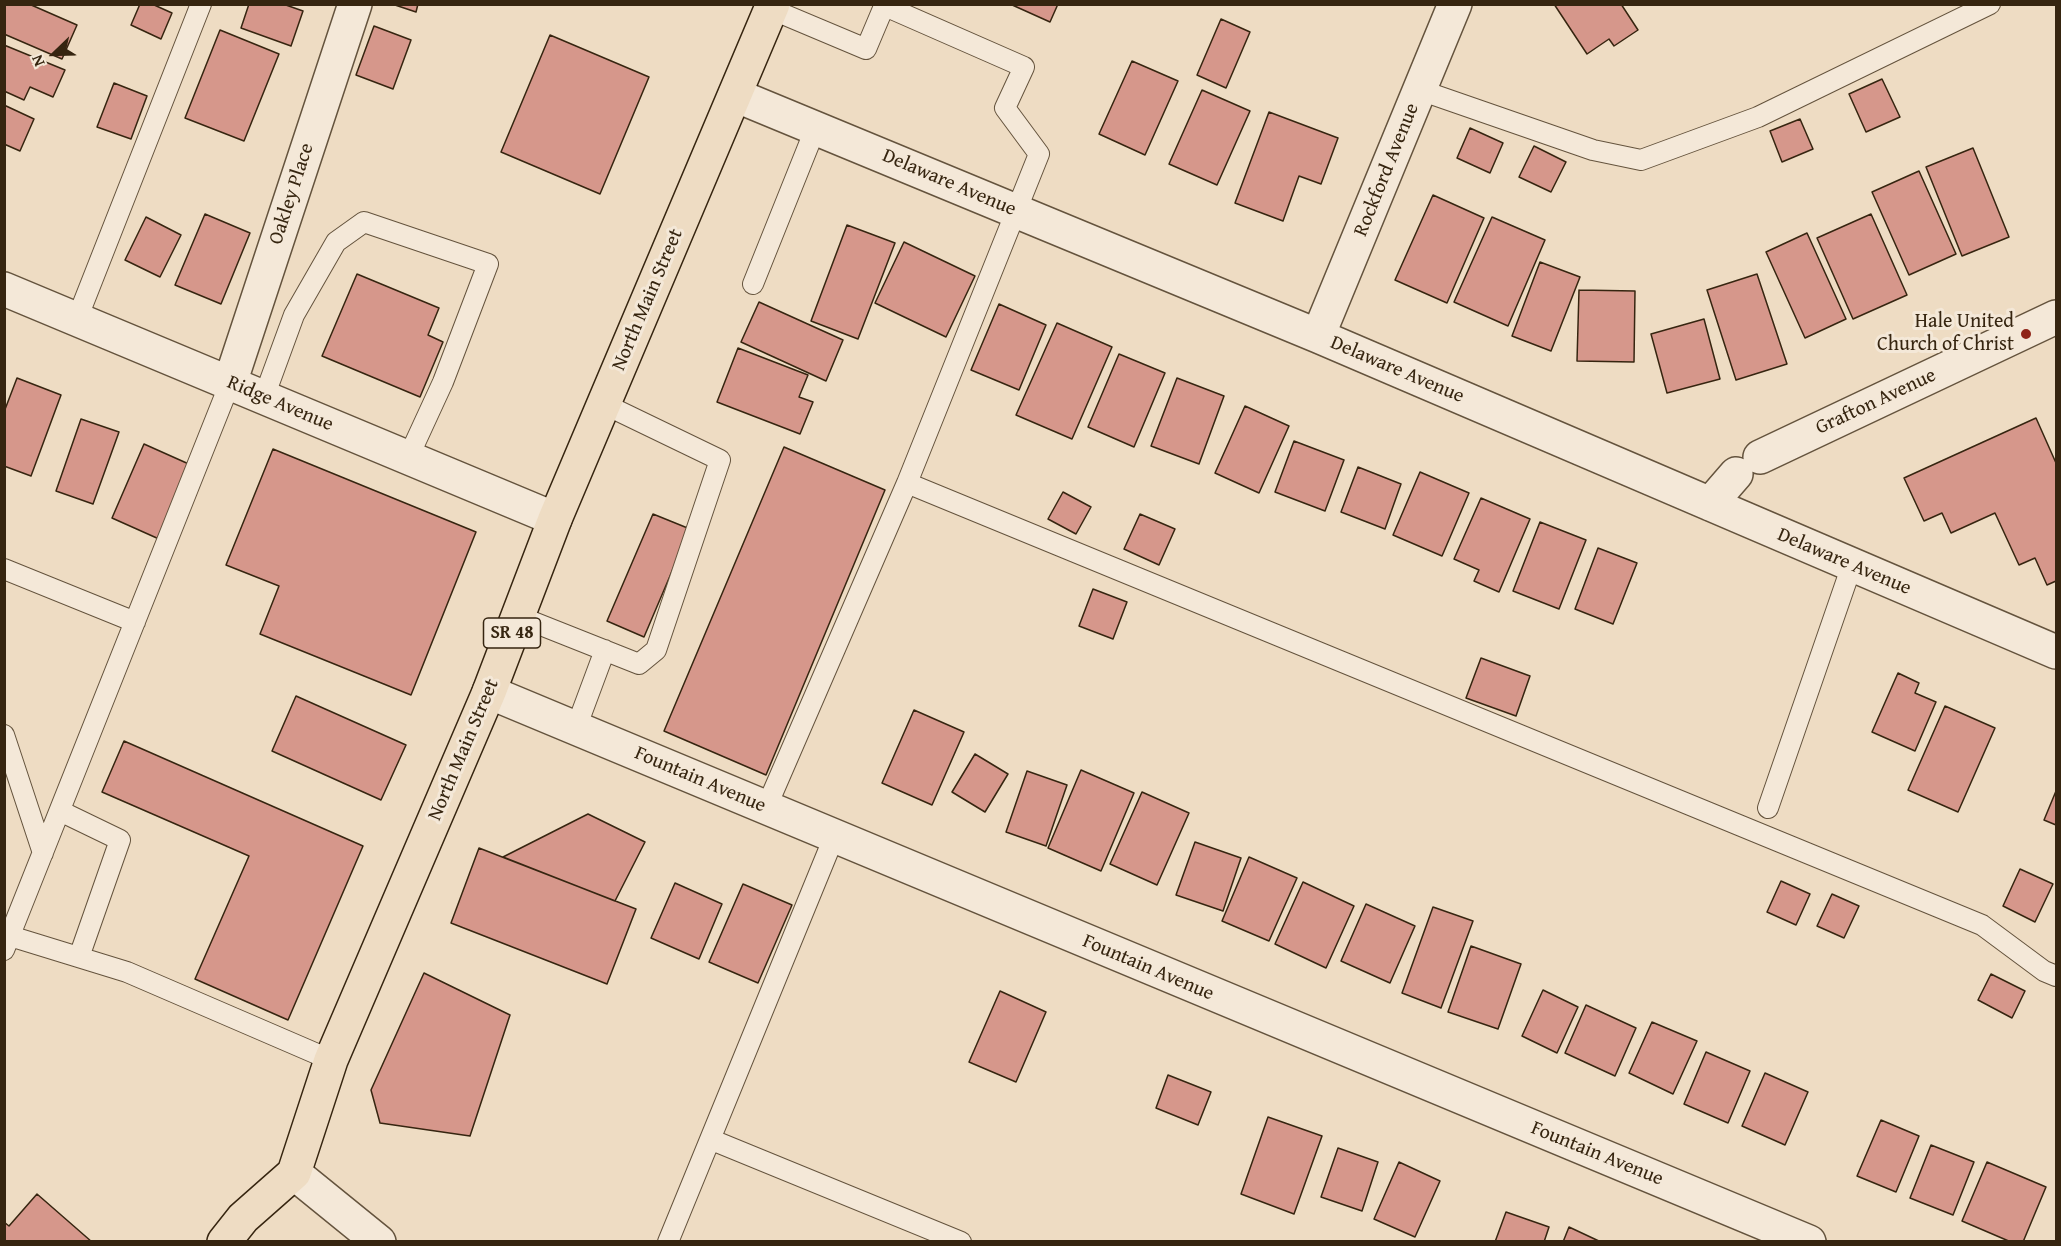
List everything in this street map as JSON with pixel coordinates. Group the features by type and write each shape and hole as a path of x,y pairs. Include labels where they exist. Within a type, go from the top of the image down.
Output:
{"main road":[{"name":"North Main Street","path":"294,1173 331,1060 489,692 555,519 772,7"},
{"path":"224,1242 243,1218 294,1173"}],"street":[{"name":"Oakley Place","path":"230,383 355,4"},
{"name":"Rockford Avenue","path":"1318,336 1455,4"},
{"name":"Delaware Avenue","path":"735,95 1318,336 2056,652"},
{"name":"Ridge Avenue","path":"4,289 555,519"},
{"name":"Grafton Avenue","path":"1710,504 1748,465 2056,317"},
{"name":"Fountain Avenue","path":"489,692 1809,1242"},
{"path":"294,1173 379,1242"}],"lane":[{"path":"77,319 201,4"},
{"path":"1420,90 1593,150 1641,160 1758,117 1990,4"},
{"path":"766,808 907,483 1039,153 1005,108 1024,67 885,5 866,49 772,7"},
{"path":"753,284 816,127"},
{"path":"264,397 294,315 336,242 364,222 488,264 443,382 408,458"},
{"path":"230,383 7,943 79,957 127,972 331,1060"},
{"path":"518,616 639,664 656,650 720,460 604,404"},
{"path":"907,483 1982,926 2044,971 2056,976"},
{"path":"1768,808 1852,565"},
{"path":"4,569 135,622"},
{"path":"576,728 604,650"},
{"path":"4,735 43,853"},
{"path":"60,811 120,840 79,957"},
{"path":"668,1242 712,1140 834,837"},
{"path":"712,1140 961,1242"}],"building":[{"path":"4,4 29,4 77,25 62,59 4,34"},
{"path":"140,4 152,4 172,13 161,39 131,25"},
{"path":"249,4 283,4 303,11 291,46 241,28"},
{"path":"392,4 418,4 416,12"},
{"path":"1010,4 1058,4 1050,22"},
{"path":"1554,4 1621,4 1638,30 1614,46 1609,39 1587,54"},
{"path":"1221,19 1250,32 1226,88 1197,75"},
{"path":"374,26 411,40 393,89 356,75"},
{"path":"220,30 279,54 244,141 185,118"},
{"path":"550,35 649,77 600,194 501,152"},
{"path":"4,45 65,70 53,97 30,87 24,100 4,91"},
{"path":"1132,61 1178,81 1145,155 1099,134"},
{"path":"1882,79 1900,117 1866,132 1849,94"},
{"path":"114,83 147,96 131,139 97,127"},
{"path":"1202,90 1250,111 1217,185 1169,164"},
{"path":"4,105 34,119 20,151 4,144"},
{"path":"1269,112 1338,138 1321,184 1299,176 1283,221 1235,203"},
{"path":"1800,119 1813,149 1782,162 1770,131"},
{"path":"1470,128 1503,143 1490,173 1457,158"},
{"path":"1534,146 1566,162 1551,192 1519,177"},
{"path":"1973,148 2009,237 1962,256 1926,167"},
{"path":"1919,171 1956,254 1909,275 1872,192"},
{"path":"1433,195 1484,218 1447,303 1395,280"},
{"path":"205,214 250,233 221,304 175,285"},
{"path":"1871,214 1907,295 1853,319 1817,238"},
{"path":"146,217 181,235 160,277 125,260"},
{"path":"1492,217 1545,240 1508,326 1454,302"},
{"path":"847,225 895,243 858,339 811,321"},
{"path":"1807,233 1846,319 1805,338 1766,252"},
{"path":"904,242 975,276 946,337 875,303"},
{"path":"1540,262 1580,277 1551,351 1512,336"},
{"path":"357,274 439,308 428,335 443,342 420,397 322,356"},
{"path":"1757,274 1787,364 1736,380 1707,290"},
{"path":"1579,290 1635,291 1634,362 1577,361"},
{"path":"759,302 843,340 826,381 741,342"},
{"path":"999,304 1046,325 1019,390 971,370"},
{"path":"1704,319 1720,379 1667,393 1651,334"},
{"path":"1057,323 1112,347 1072,439 1016,415"},
{"path":"738,348 808,375 799,397 813,402 800,434 717,402"},
{"path":"1119,354 1165,373 1134,447 1088,427"},
{"path":"17,378 61,395 31,476 4,466 4,412"},
{"path":"1177,378 1224,396 1199,464 1151,446"},
{"path":"1245,406 1289,426 1259,493 1215,473"},
{"path":"2036,418 2056,463 2056,581 2047,585 2035,558 2019,565 1995,513 1951,533 1942,513 1924,521 1904,478"},
{"path":"81,419 119,432 93,504 56,491"},
{"path":"1294,441 1344,460 1325,511 1275,492"},
{"path":"144,444 191,465 159,539 112,518"},
{"path":"784,447 885,490 766,775 664,731"},
{"path":"273,449 476,532 411,695 260,634 279,586 226,565"},
{"path":"1358,467 1401,484 1385,529 1341,512"},
{"path":"1420,472 1469,493 1442,556 1393,535"},
{"path":"1063,492 1091,507 1076,534 1048,519"},
{"path":"1481,498 1530,519 1499,592 1474,581 1479,570 1454,559"},
{"path":"653,514 690,529 644,637 607,621"},
{"path":"1140,514 1175,529 1159,565 1124,549"},
{"path":"1540,522 1586,540 1559,609 1513,591"},
{"path":"1598,548 1637,563 1613,624 1575,609"},
{"path":"1093,589 1127,602 1113,639 1079,626"},
{"path":"1481,658 1530,676 1516,716 1466,698"},
{"path":"1898,673 1919,683 1915,693 1936,702 1915,751 1872,732"},
{"path":"296,696 406,745 381,800 272,751"},
{"path":"1945,706 1995,728 1958,812 1908,790"},
{"path":"914,710 964,732 932,805 882,783"},
{"path":"124,741 363,846 288,1020 195,979 249,856 102,792"},
{"path":"975,754 1008,774 985,812 952,792"},
{"path":"1081,770 1134,793 1101,871 1048,848"},
{"path":"1027,771 1067,785 1046,846 1006,832"},
{"path":"2056,791 2056,825 2044,820"},
{"path":"1142,792 1189,813 1157,885 1110,864"},
{"path":"588,814 645,842 615,901 503,857"},
{"path":"1195,842 1241,858 1223,911 1176,895"},
{"path":"479,848 636,909 607,984 451,923"},
{"path":"1249,857 1297,878 1269,941 1222,921"},
{"path":"2020,869 2053,884 2035,922 2003,906"},
{"path":"1781,881 1810,894 1796,925 1767,912"},
{"path":"1303,882 1354,906 1326,968 1275,944"},
{"path":"675,883 722,904 699,959 651,938"},
{"path":"743,884 792,905 758,983 709,962"},
{"path":"1832,894 1859,906 1844,938 1817,926"},
{"path":"1366,904 1415,926 1390,983 1341,961"},
{"path":"1433,907 1473,921 1441,1008 1402,993"},
{"path":"1471,946 1521,964 1498,1029 1448,1012"},
{"path":"424,973 510,1015 470,1136 380,1123 371,1090"},
{"path":"1991,974 2025,991 2012,1018 1978,1000"},
{"path":"1543,990 1578,1007 1557,1053 1522,1036"},
{"path":"1000,991 1046,1012 1016,1082 969,1062"},
{"path":"1586,1005 1636,1028 1615,1076 1565,1053"},
{"path":"1652,1022 1697,1041 1673,1094 1629,1073"},
{"path":"1706,1052 1750,1071 1728,1123 1684,1104"},
{"path":"1765,1073 1808,1092 1785,1145 1742,1126"},
{"path":"1168,1075 1211,1092 1198,1125 1156,1108"},
{"path":"1268,1117 1322,1136 1294,1214 1241,1194"},
{"path":"1881,1120 1919,1136 1896,1192 1857,1176"},
{"path":"1931,1145 1974,1162 1953,1215 1910,1198"},
{"path":"1338,1148 1378,1162 1362,1211 1321,1197"},
{"path":"1399,1162 1440,1181 1415,1237 1374,1219"},
{"path":"1987,1162 2046,1187 2023,1242 2011,1242 1962,1221"},
{"path":"37,1194 92,1242 4,1242 4,1222 9,1226"},
{"path":"1506,1212 1549,1227 1544,1242 1495,1242"},
{"path":"1569,1227 1601,1242 1563,1242"}],"place":[{"name":"Hale United Church of Christ","path":"2026,334"}]}
